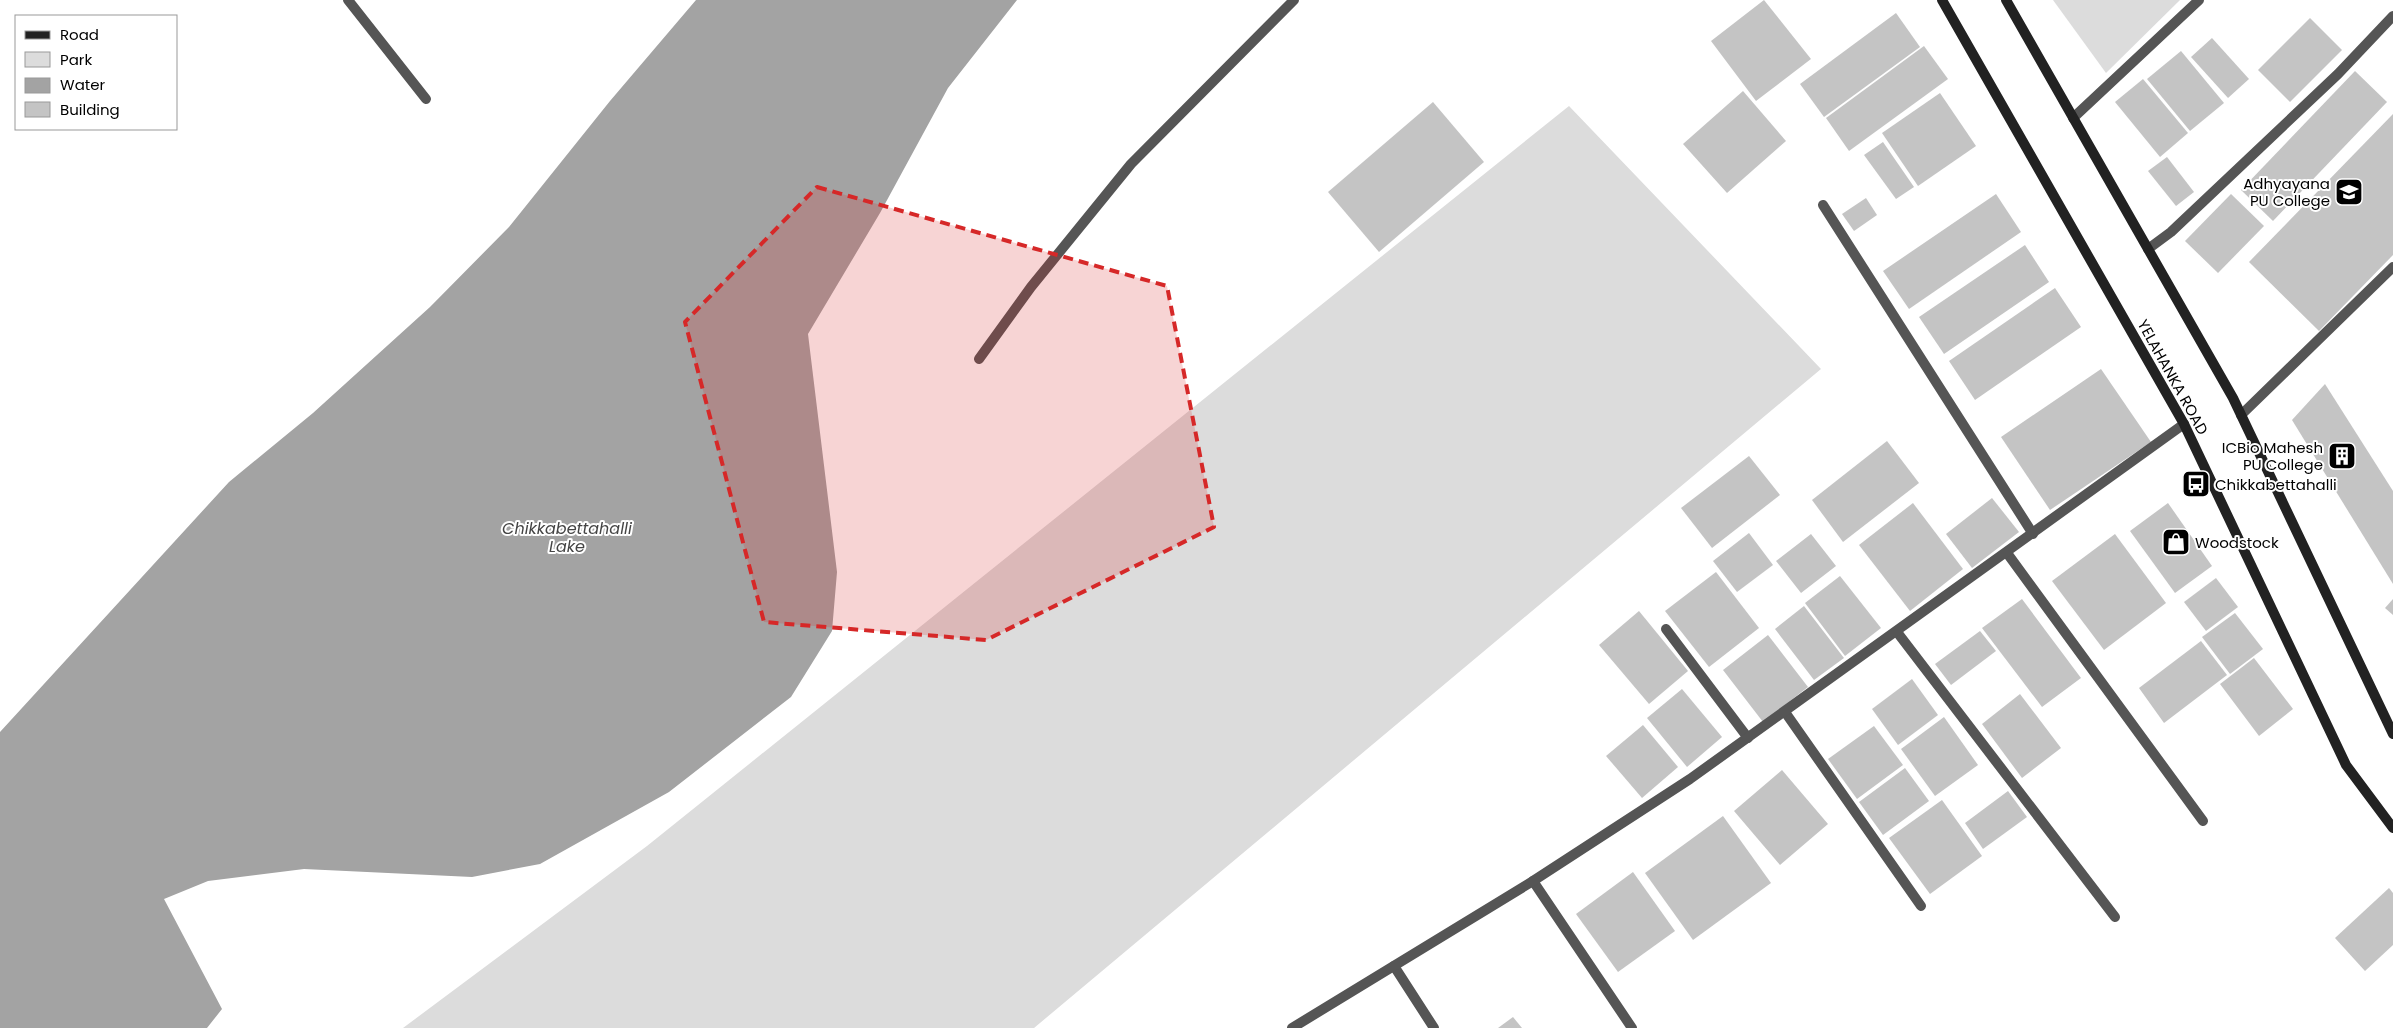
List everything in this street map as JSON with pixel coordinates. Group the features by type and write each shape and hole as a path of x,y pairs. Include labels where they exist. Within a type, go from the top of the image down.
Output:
{"main road":[{"name":"YELAHANKA ROAD","path":"1942,0 2184,424 2346,765 2393,828"},
{"path":"2006,0 2241,415 2393,734"}],"street":[{"path":"348,0 426,99"},
{"path":"978,359 1031,287 1131,164 1294,0"},
{"path":"2073,118 2198,0"},
{"path":"2148,249 2171,232 2338,74 2393,16"},
{"path":"1823,205 2033,534"},
{"path":"2241,415 2393,267"},
{"path":"1292,1028 1533,881 1690,779 2184,424"},
{"path":"2007,553 2203,821"},
{"path":"1666,629 1748,738"},
{"path":"1896,632 2114,918"},
{"path":"1785,712 1921,906"},
{"path":"1533,881 1632,1028"},
{"path":"1394,966 1434,1028"}],"highlighted area":[{"path":"817,187 1167,286 1214,527 986,640 764,622 685,322"}],"green space":[{"path":"2053,0 2180,0 2106,73"},
{"path":"1569,106 1821,369 1034,1028 403,1028 647,846"}],"water":[{"name":"Chikkabettahalli Lake","path":"696,0 1017,0 948,88 880,213 808,334 837,572 832,631 791,697 669,792 540,864 472,877 304,869 208,881 164,899 222,1009 207,1028 0,1028 0,732 229,482 313,413 430,307 509,227 610,101"}],"building":[{"path":"1764,0 1811,59 1756,101 1711,41"},
{"path":"1896,13 1920,47 1824,117 1800,84"},
{"path":"2310,18 2342,50 2290,102 2258,70"},
{"path":"2212,38 2249,79 2228,98 2191,57"},
{"path":"1924,46 1948,79 1849,151 1826,118"},
{"path":"2181,51 2224,103 2190,131 2147,79"},
{"path":"2355,71 2387,102 2273,221 2241,190"},
{"path":"2143,79 2188,133 2160,157 2115,102"},
{"path":"1743,91 1786,141 1727,193 1683,144"},
{"path":"1940,93 1976,146 1918,186 1882,133"},
{"path":"1433,102 1484,162 1379,252 1328,192"},
{"path":"2393,114 2393,255 2319,331 2249,262"},
{"path":"1883,142 1914,187 1896,199 1864,155"},
{"path":"2167,157 2194,192 2176,206 2148,171"},
{"path":"1996,194 2021,232 1909,309 1883,271"},
{"path":"2231,194 2264,226 2218,273 2185,241"},
{"path":"1866,198 1877,215 1854,231 1842,214"},
{"path":"2025,245 2049,282 1944,354 1919,317"},
{"path":"2055,288 2081,327 1975,400 1949,361"},
{"path":"2101,369 2151,442 2050,510 2001,437"},
{"name":"ICBio Mahesh PU College","path":"2325,384 2393,491 2393,584 2292,420"},
{"path":"1887,441 1919,483 1843,542 1812,500"},
{"path":"1749,456 1780,495 1712,548 1681,508"},
{"path":"1992,498 2019,532 1972,568 1946,534"},
{"path":"1913,503 1963,569 1910,611 1859,545"},
{"path":"2168,503 2212,566 2175,593 2130,531"},
{"path":"1749,533 1773,565 1737,592 1713,561"},
{"path":"1811,534 1836,566 1801,593 1776,561"},
{"path":"2115,534 2166,603 2104,650 2052,581"},
{"path":"1716,572 1759,628 1709,667 1665,611"},
{"path":"1840,576 1881,628 1845,656 1805,603"},
{"path":"2216,578 2238,607 2206,631 2184,602"},
{"path":"2022,599 2081,678 2042,707 1982,628"},
{"path":"2393,599 2393,615 2385,608"},
{"path":"1804,606 1844,658 1814,680 1775,629"},
{"path":"1639,611 1688,671 1649,704 1599,645"},
{"path":"2235,613 2263,649 2230,674 2202,637"},
{"path":"1980,631 1996,651 1951,685 1935,664"},
{"path":"1768,635 1808,687 1763,722 1723,670"},
{"path":"2201,641 2227,675 2164,723 2139,688"},
{"path":"2254,658 2293,709 2259,736 2220,684"},
{"path":"1912,679 1938,715 1898,745 1872,709"},
{"path":"1682,689 1722,737 1687,767 1647,718"},
{"path":"2020,694 2061,748 2022,778 1982,724"},
{"path":"1944,717 1978,765 1935,796 1901,749"},
{"path":"1643,725 1678,767 1642,798 1606,756"},
{"path":"1874,726 1903,765 1857,799 1828,759"},
{"path":"1905,768 1929,801 1883,835 1859,802"},
{"path":"1782,770 1828,824 1780,865 1734,811"},
{"path":"2008,791 2027,817 1983,849 1965,823"},
{"path":"1942,800 1982,856 1930,894 1889,838"},
{"path":"1723,816 1771,883 1693,940 1645,873"},
{"path":"1633,872 1675,931 1618,972 1576,914"},
{"path":"2389,888 2393,893 2393,945 2365,971 2335,938"},
{"path":"1513,1017 1522,1028 1498,1028"}],"place":[{"name":"Adhyayana PU College","path":"2349,192"},
{"name":"ICBio Mahesh PU College","path":"2342,456"},
{"name":"Chikkabettahalli","path":"2196,484"},
{"name":"Woodstock","path":"2176,542"}]}
